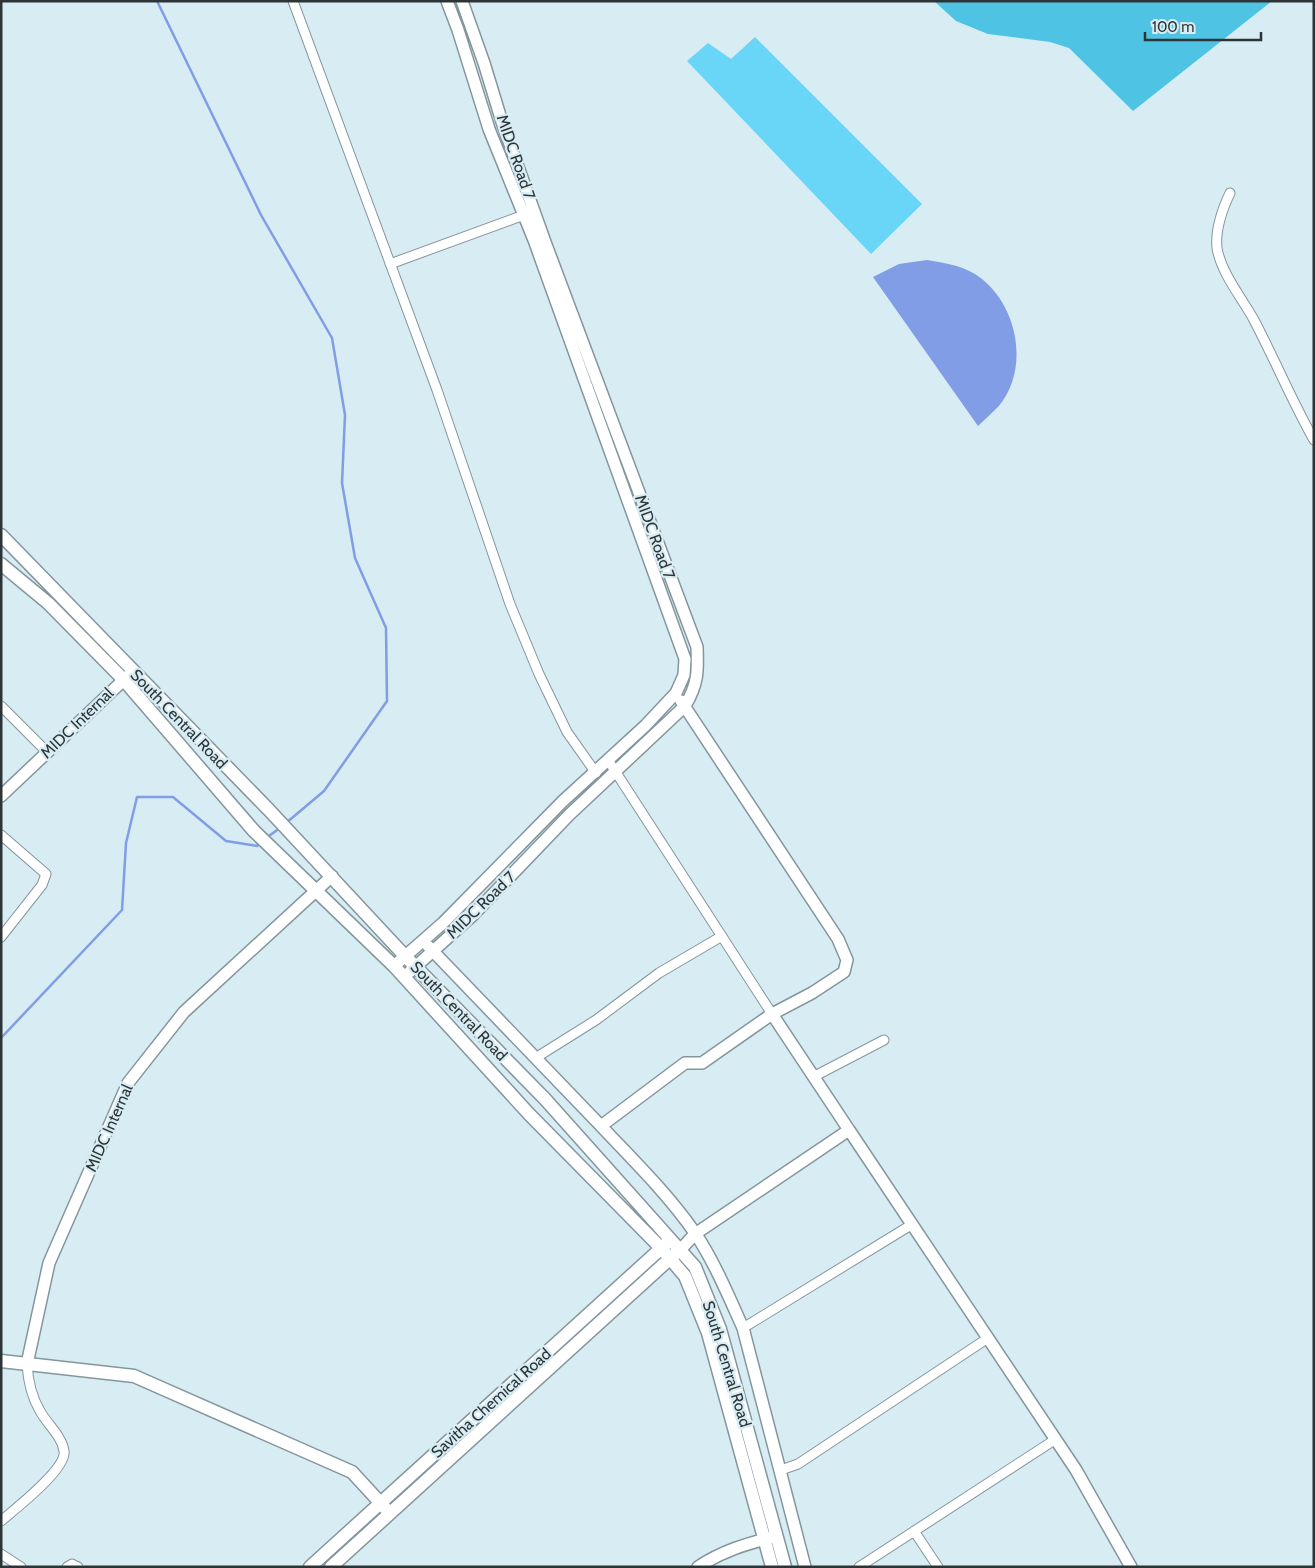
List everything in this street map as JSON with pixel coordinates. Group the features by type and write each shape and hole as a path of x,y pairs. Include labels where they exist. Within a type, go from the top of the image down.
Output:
{"main road":[{"name":"South Central Road","path":"1,535 128,675 264,840 394,966 529,1114 661,1248 685,1276 708,1333 770,1537 785,1567"},
{"name":"South Central Road","path":"1,564 48,603 128,675 332,876 405,956 545,1099 681,1249 695,1267 720,1329 770,1537 772,1567"},
{"name":"Savitha Chemical Road","path":"310,1567 672,1239"},
{"name":"Savitha Chemical Road","path":"330,1567 681,1249"},
{"path":"1,1361 134,1376 352,1472 390,1513"}],"street":[{"path":"293,1 437,390 510,604 538,674 567,732 596,772"},
{"name":"MIDC Road 7","path":"394,966 423,941 563,801 645,726 676,693 684,675 685,659 524,215 489,129 447,1"},
{"name":"MIDC Road 7","path":"404,977 473,915 569,815 685,706 693,692 698,674 697,647 588,360 502,122 487,71 462,1"},
{"path":"489,129 502,122"},
{"path":"1230,193 1220,216 1217,234 1220,260 1255,322 1284,385 1314,440"},
{"path":"390,264 524,215"},
{"path":"577,364 588,360"},
{"path":"665,601 677,598"},
{"name":"MIDC Internal","path":"1,796 128,675"},
{"path":"601,1126 685,1063 702,1063 772,1014 844,972 847,960 838,940 676,693"},
{"path":"1,706 47,752"},
{"path":"608,760 813,1077 1056,1439 1081,1478 1130,1567"},
{"path":"1,835 46,874 42,885 1,936"},
{"name":"MIDC Internal","path":"28,1364 49,1263 128,1083 184,1012 332,876"},
{"path":"537,1057 596,1020 659,973 722,936"},
{"path":"423,941 537,1057 666,1196 695,1234 743,1328 781,1470 804,1567"},
{"path":"813,1077 884,1040"},
{"path":"681,1249 695,1234 849,1130"},
{"path":"743,1328 911,1225"},
{"path":"781,1470 798,1464 988,1338"},
{"path":"1,1521 32,1496 63,1460 65,1451 40,1411 29,1386 28,1364"},
{"path":"859,1567 1056,1439"},
{"path":"914,1531 938,1567"},
{"path":"698,1567 715,1556 741,1545 770,1537"},
{"path":"1,1554 22,1567"},
{"path":"67,1567 72,1564 78,1567"}],"shaded area":[{"path":"934,1 1272,1 1133,111 1069,48 1050,42 988,34 956,21"},
{"path":"755,37 922,204 871,254 687,61 708,43 731,59"},
{"path":"927,260 963,268 982,279 994,291 1004,306 1011,322 1016,357 1014,375 1008,392 998,407 978,426 873,277 899,264"}],"waterway":[{"path":"157,1 261,215 332,338 345,415 342,483 355,558 386,628 387,701 324,791 286,823"},
{"path":"1,1038 122,910 126,843 137,797 173,797 226,841 257,846 260,843"},
{"path":"266,838 280,828"}]}
